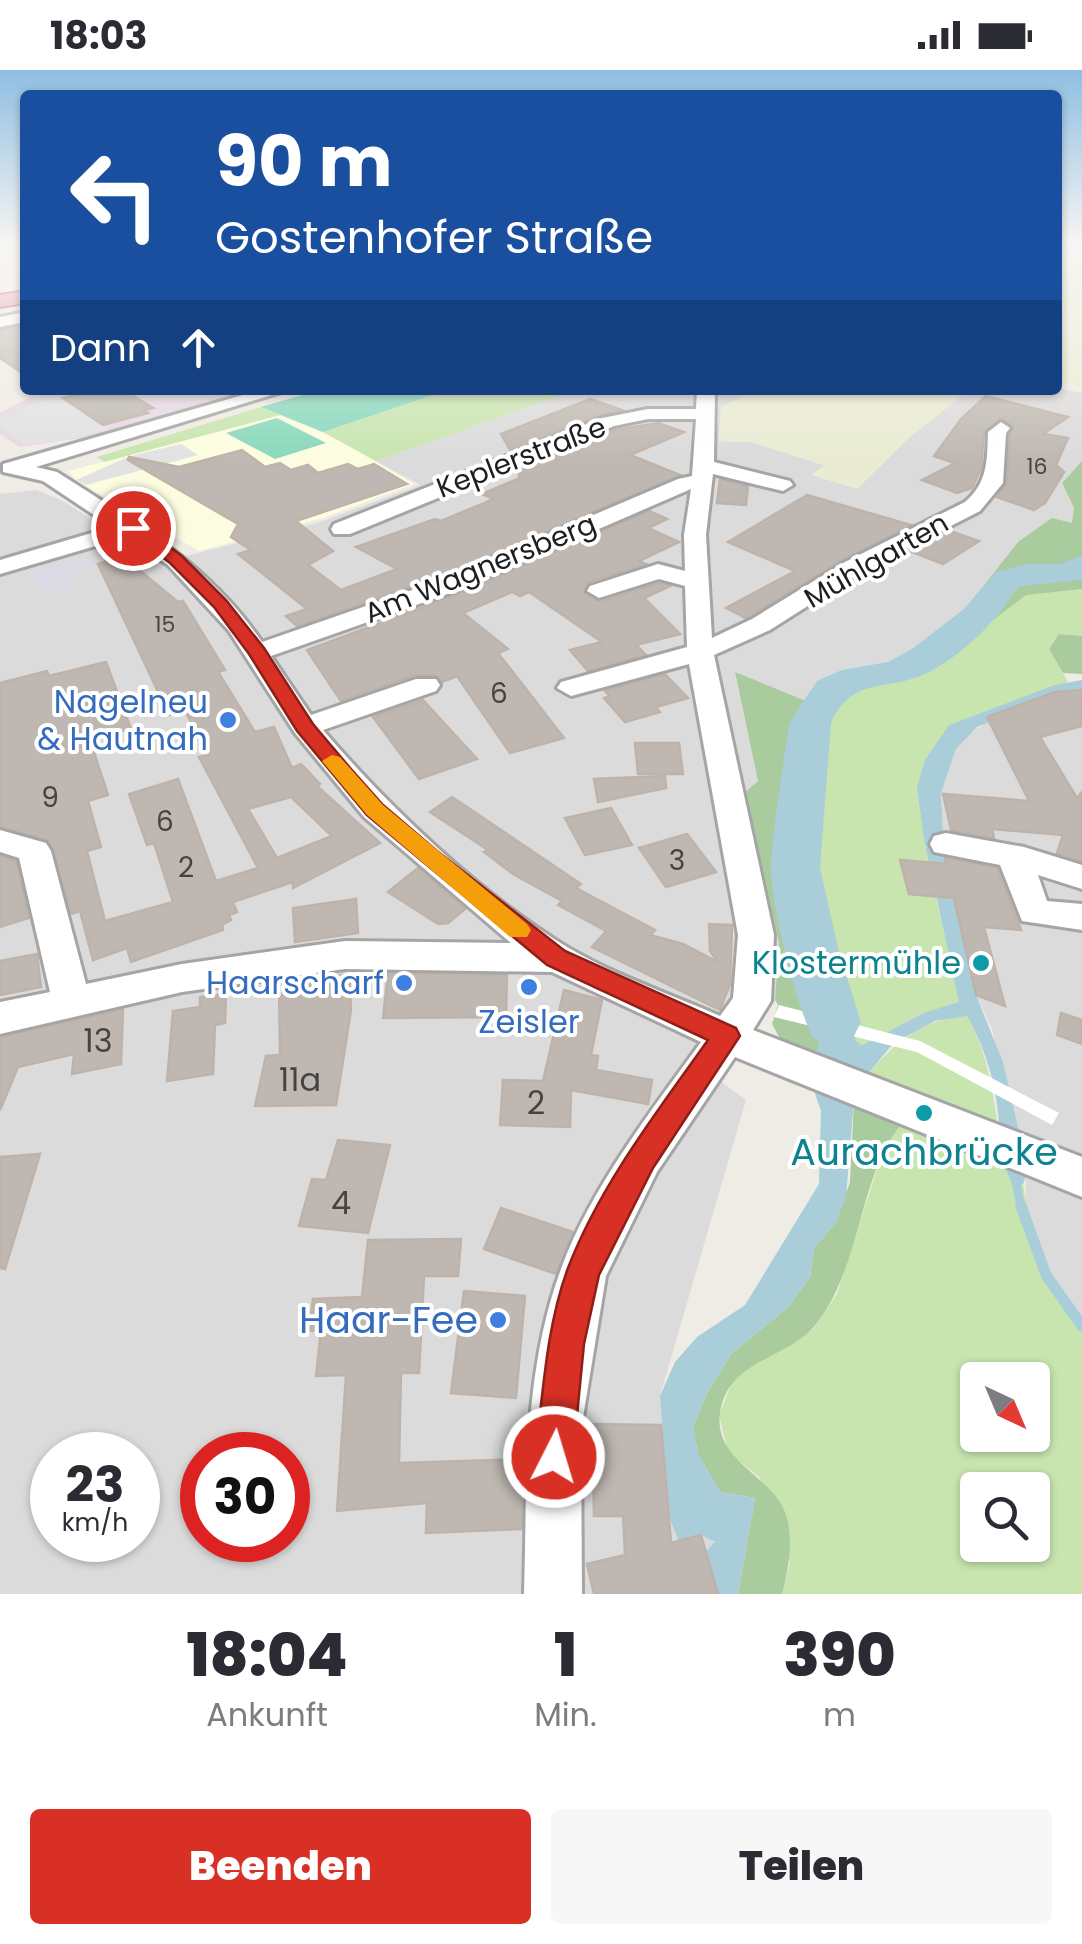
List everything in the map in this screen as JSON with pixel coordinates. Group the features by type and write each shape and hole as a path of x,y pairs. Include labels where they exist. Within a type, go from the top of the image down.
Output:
{"street":[{"path":"3,465 50,466 241,395"},
{"path":"553,1594 555,1430 567,1344 583,1272 642,1158 752,1001 756,936 700,651 695,535 706,402"},
{"name":"Keplerstraße","path":"342,529 609,422 706,402"},
{"name":"Mühlgarten","path":"571,688 700,651 788,610 866,560 969,508 992,484 998,470 996,432 1000,428"},
{"path":"50,466 200,582 257,652 304,727 375,810 556,958 726,1036 1067,1171"},
{"path":"703,474 783,485"},
{"name":"Am Wagnersberg","path":"257,652 447,586 703,474"},
{"path":"0,567 133,528"},
{"path":"599,592 658,572 696,581"},
{"path":"304,727 426,684"},
{"path":"0,840 34,851 72,1002"},
{"path":"946,844 1014,856 1082,877"},
{"path":"1014,856 1034,912 1082,917"},
{"path":"0,1018 182,978 346,955 556,958"}],"shaded area":[{"path":"1062,318 1082,318 1082,388 1062,383"},
{"path":"1062,389 1082,393 1082,461 1062,483 1074,508 1072,524 1018,542 962,613 907,660 844,672 830,678 806,701 735,673 758,781 744,793 779,943 775,1000 721,1082 746,1100 660,1396 668,1514 716,1543 706,1551 718,1594 0,1594 0,494 36,490 61,500 162,562 317,523 420,485 376,461 562,395 746,395 721,407 719,441 752,442 826,466 813,475 911,436 963,395 1062,395"},
{"path":"34,395 245,395 95,436 19,447 0,434 0,413"},
{"path":"746,395 963,395 911,436 857,489 811,475 825,465 752,442 719,441 721,407"},
{"path":"67,400 108,429 65,440 23,444 0,426 0,420 37,401"},
{"path":"280,415 331,436 414,484 323,518 199,551 76,480 69,471"},
{"path":"181,444 198,455 86,485 76,480 130,456"},
{"path":"83,556 94,565 66,575 77,586 58,593 47,594 27,574"},
{"path":"1082,690 1082,1318 1064,1297 1045,1259 1026,1206 1025,1144 1015,1124 992,1029 976,995 954,899 909,894 900,860 943,840 941,793 956,749 967,735 989,721 987,717"}],"green space":[{"path":"302,395 433,395 323,432 261,407"},
{"path":"433,395 562,395 376,461 323,432"},
{"path":"261,407 280,415 104,462 97,457"},
{"path":"277,418 326,443 275,459 226,433"},
{"path":"1082,461 1082,589 1026,595 923,673 859,689 828,709 807,799 805,869 826,962 803,961 820,1038 816,1060 783,1044 772,1024 778,1005 775,1000 779,943 744,793 758,781 735,672 806,701 830,678 844,672 907,660 962,613 1018,542 1052,518 1072,523 1074,508 1062,483"},
{"path":"1082,589 1082,636 1059,634 1049,649 1068,682 949,725 925,846 929,862 901,861 909,894 936,897 960,1002 926,1012 862,1045 856,1041 825,961 810,898 810,803 828,709 859,689 923,673 1026,594"},
{"path":"1059,634 1082,636 1082,674 1063,673 1049,649"},
{"path":"967,1016 974,1030 985,1058 1001,1138 1016,1184 1023,1184 1031,1220 1051,1272 1082,1318 1082,1594 782,1594 790,1563 760,1478 728,1452 719,1415 734,1377 814,1328 837,1294 886,1141 863,1080 908,1036 935,1022"},
{"path":"854,1100 904,1121 878,1165 844,1273 817,1323 735,1381 725,1395 720,1413 724,1441 781,1504 790,1536 782,1594 738,1594 755,1498 720,1492 698,1454 693,1427 707,1393 732,1353 787,1308 810,1277 814,1248 836,1222 850,1182"}],"water":[{"path":"1082,680 1082,690 1058,694 977,727 956,749 941,793 944,854 976,995 1003,1062 1028,1171 1023,1184 1012,1184 1008,1173 992,1077 967,1016 935,1021 891,1046 863,1080 854,1100 846,1198 836,1222 814,1248 810,1277 787,1308 732,1353 707,1393 693,1427 698,1454 720,1492 755,1498 738,1594 718,1594 706,1551 715,1542 701,1535 679,1541 668,1514 660,1396 675,1362 697,1337 745,1305 819,1184 821,1111 811,1082 820,1038 802,961 826,962 849,1010 856,1041 862,1045 926,1012 959,1002 924,839 917,787 925,760 949,725 1055,685"}],"pier":[{"path":"779,1005 920,1041 1059,1113 1052,1125 917,1052 774,1017"}],"building":[{"path":"20,328 20,372 0,358 0,330"},
{"path":"131,395 153,408 144,410 148,413 103,425 63,398"},
{"path":"986,396 1068,417 1043,434 1068,438 1056,465 1064,472 1045,503 1034,510 997,497 1007,483 1010,434 1014,427 1001,418 984,432 981,469 972,488 957,493 922,480 955,463 934,456 961,419"},
{"path":"590,399 622,410 510,450 501,434"},
{"path":"658,423 684,432 630,455 680,475 437,578 297,626 286,616 307,609 238,554 251,550 231,537 238,524 128,460 129,457 179,467 242,450 265,467 280,463 291,470 308,465 318,473 348,464 358,469 374,464 407,484 296,521 333,551 308,565 341,590 397,569 356,547 435,519 441,521 494,499 482,494 520,478 517,470 615,430"},
{"path":"720,479 748,486 746,505 717,503"},
{"path":"807,495 911,525 843,559 746,618 726,608 795,571 728,542"},
{"path":"649,511 667,519 648,528 679,542 639,561 646,564 589,582 583,592 600,602 659,583 670,586 644,598 680,634 636,645 646,655 588,671 570,650 602,642 529,592 520,596 512,592 463,613 508,649 498,653 564,738 510,753 457,676 442,682 436,675 415,675 341,701 307,650 458,594"},
{"path":"950,531 979,541 943,564 910,551"},
{"path":"122,556 178,602 183,601 225,670 218,672 255,732 274,727 292,768 301,764 320,784 317,786 380,843 293,888 293,882 233,902 237,912 229,915 231,920 222,925 223,930 131,962 127,948 93,960 80,911 71,914 49,841 0,827 0,683 106,662 131,729 90,740 108,795 88,801 101,847 87,851 105,921 173,902 154,843 147,845 129,794 178,779 216,881 258,868 199,757 209,755 185,711 169,715 98,564","holes":["291,797 332,836 277,858 248,809"]},
{"path":"665,674 688,698 656,707 660,712 625,722 604,698 610,696 605,691"},
{"path":"1082,690 1082,726 1040,737 1077,798 1082,792 1082,861 1057,853 1063,835 992,829 994,838 951,830 943,794 1029,801 987,717 1055,692"},
{"path":"423,700 477,759 419,779 373,717"},
{"path":"635,743 679,743 683,774 638,774"},
{"path":"665,776 666,788 598,802 594,779"},
{"path":"452,797 581,884 576,888 655,930 650,935 683,944 718,962 710,951 709,924 732,925 730,984 720,1010 592,947 606,931 558,905 562,901 513,874 484,852 488,850 430,812"},
{"path":"611,808 632,845 585,855 565,818"},
{"path":"687,834 716,872 666,887 639,848"},
{"path":"0,856 16,861 29,918 0,927"},
{"name":"Klostermühle","path":"945,858 997,868 1021,930 984,927 1005,1006 976,995 954,898 909,894 900,860 946,864"},
{"path":"418,868 465,909 448,923 438,924 388,892"},
{"path":"356,899 358,933 295,942 293,908"},
{"path":"37,954 41,987 0,995 0,961"},
{"path":"388,973 507,975 506,1017 383,1018"},
{"path":"349,974 351,1010 336,1105 255,1106 266,1056 280,1055 279,984"},
{"path":"564,990 602,1000 591,1055 598,1056 596,1070 652,1080 648,1104 571,1090 570,1127 500,1125 503,1080 543,1081"},
{"path":"226,994 225,1023 215,1025 213,1074 167,1081 173,1011 200,1007 200,997"},
{"path":"123,1009 121,1064 72,1074 74,1054 18,1067 0,1110 0,1037"},
{"path":"1061,1013 1082,1020 1082,1044 1057,1035"},
{"path":"338,1140 390,1145 368,1233 299,1226 312,1179 326,1180"},
{"path":"40,1154 5,1269 0,1268 0,1157"},
{"path":"501,1208 573,1232 556,1274 484,1249"},
{"path":"461,1239 458,1276 424,1276 419,1373 401,1373 399,1463 524,1459 522,1529 426,1533 427,1503 337,1511 346,1375 316,1376 321,1330 309,1331 313,1299 362,1297 368,1240"},
{"path":"464,1291 525,1296 516,1398 451,1393"},
{"path":"592,1424 661,1425 671,1543 701,1535 718,1594 594,1594 587,1564 625,1555 623,1516 594,1516"}],"waterway":[{"path":"833,1022 812,952 795,868 810,723 820,703 843,682 917,663 977,616 1008,579 1065,574 1082,565"},
{"path":"1015,1176 1021,1208"},
{"path":"1021,1206 1046,1275 1082,1326"}],"slow traffic":[{"path":"332,761 375,810 519,930"}],"place":[{"name":"Nagelneu & Hautnah","path":"228,720"},
{"name":"Klostermühle","path":"981,963"},
{"name":"Haarscharf","path":"404,983"},
{"name":"Zeisler","path":"529,987"},
{"name":"Aurachbrücke","path":"924,1113"},
{"name":"Haar-Fee","path":"498,1320"}],"route":[{"path":"133,528 176,560 220,604 257,652 304,727 375,810 556,958 726,1036 642,1158 583,1272 567,1344 554,1457"}]}
